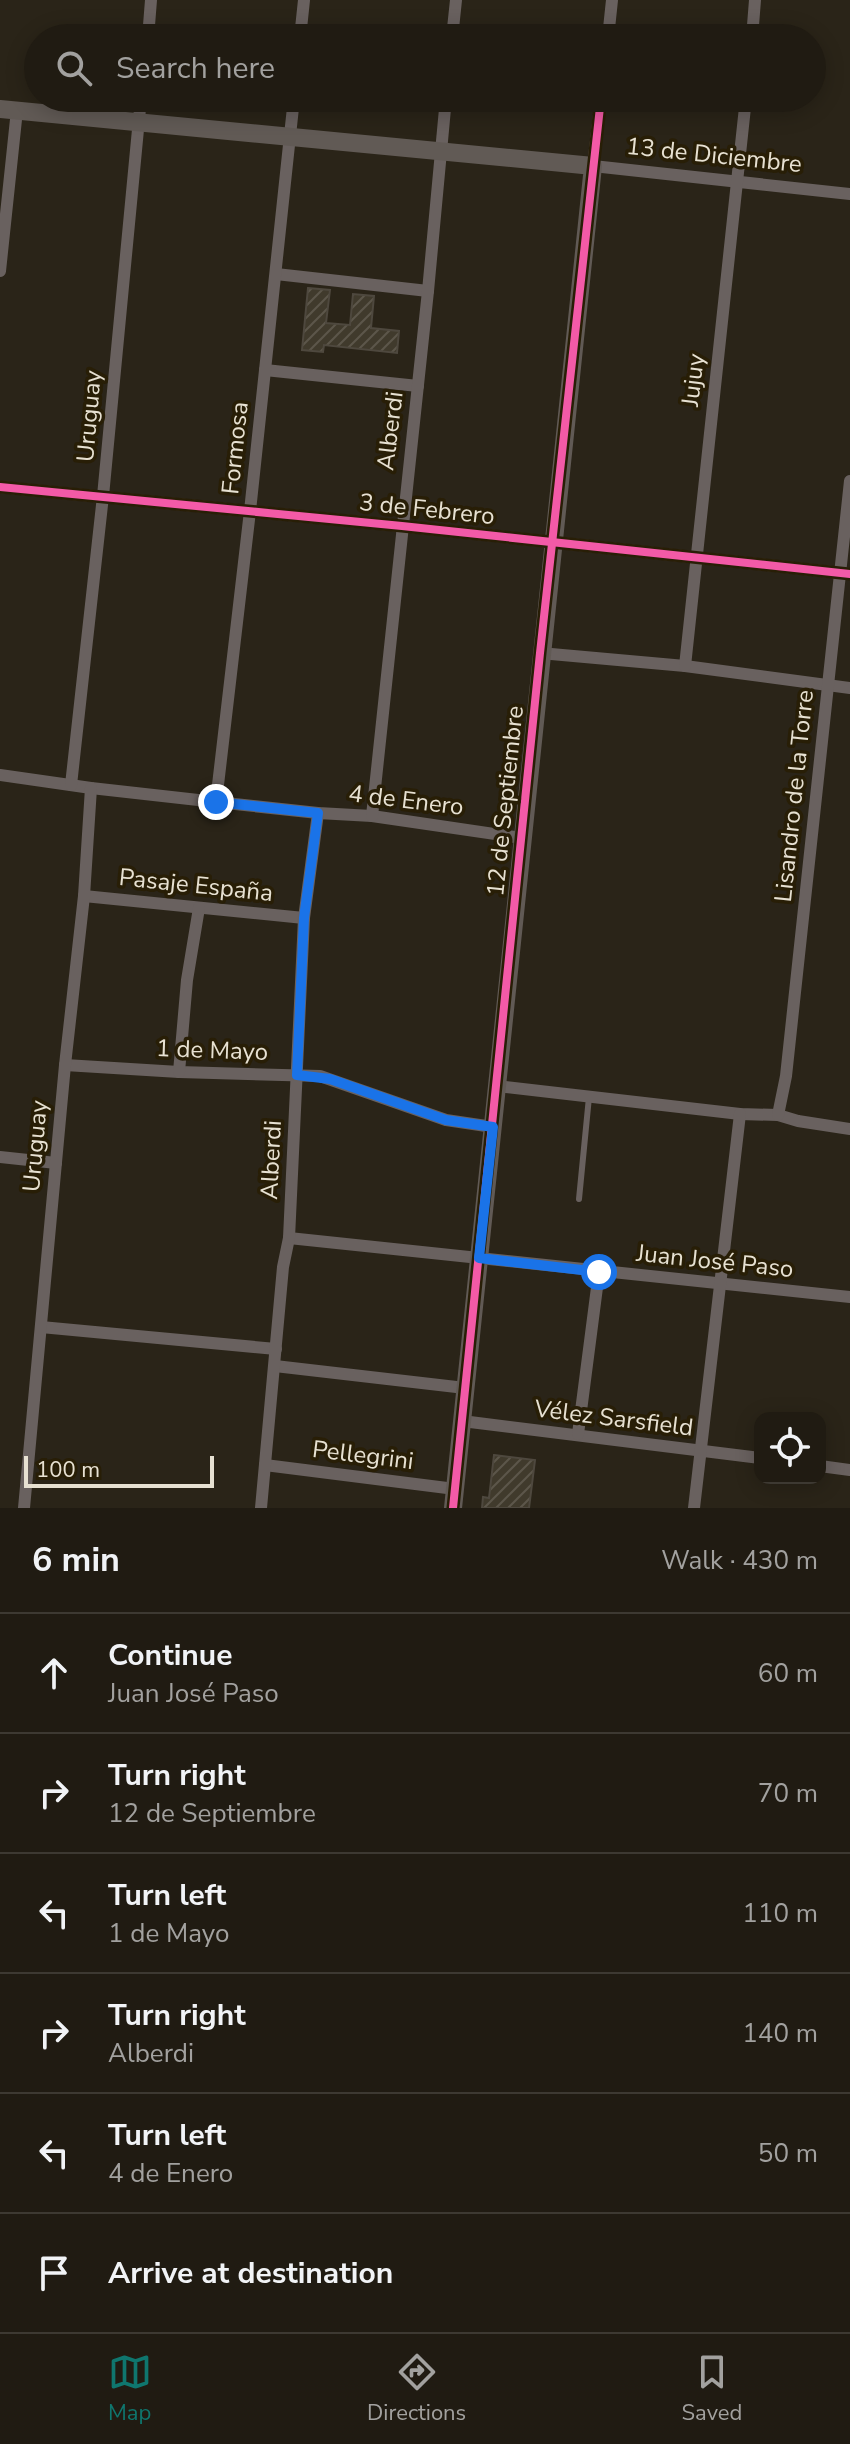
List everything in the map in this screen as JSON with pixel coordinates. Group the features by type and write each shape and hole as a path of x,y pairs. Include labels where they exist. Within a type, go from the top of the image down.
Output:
{"street":[{"path":"149,24 151,0"},
{"path":"301,24 304,0"},
{"path":"453,24 456,0"},
{"path":"609,24 612,0"},
{"path":"753,24 755,0"},
{"path":"0,271 9,110"},
{"name":"13 de Diciembre","path":"33,112 850,194"},
{"name":"Uruguay","path":"71,785 103,496 140,112"},
{"name":"Formosa","path":"216,802 293,112"},
{"name":"Alberdi","path":"372,816 444,112"},
{"name":"12 de Septiembre","path":"454,1498 540,653 599,112"},
{"name":"Jujuy","path":"685,666 745,112"},
{"path":"276,274 428,291"},
{"path":"265,370 418,386"},
{"name":"Lisandro de la Torre","path":"778,1115 786,1076 828,685 845,574 850,481"},
{"name":"3 de Febrero","path":"0,487 845,574"},
{"path":"540,653 685,666 850,688"},
{"name":"4 de Enero","path":"0,775 216,802 372,816 522,838"},
{"name":"Uruguay","path":"24,1508 65,1065 84,896 91,788"},
{"name":"Alberdi","path":"261,1508 283,1267 289,1238 304,918 318,813"},
{"name":"Pasaje España","path":"84,896 304,918"},
{"path":"179,1072 187,980 199,908"},
{"name":"1 de Mayo","path":"65,1065 330,1079 446,1120 493,1127"},
{"path":"497,1086 740,1114 778,1115 850,1129"},
{"path":"694,1508 740,1114"},
{"path":"0,1157 56,1163"},
{"name":"Juan José Paso","path":"289,1238 850,1297"},
{"path":"578,1434 599,1272"},
{"path":"41,1327 276,1349"},
{"path":"275,1366 465,1388"},
{"name":"Vélez Sarsfield","path":"462,1421 754,1457"},
{"name":"Pellegrini","path":"265,1465 454,1498"},
{"path":"826,1467 850,1470"}],"lane":[{"path":"579,1199 589,1097"}],"building":[{"path":"308,288 330,290 326,323 350,325 353,294 374,296 371,328 399,331 397,353 324,345 323,352 302,350"},
{"path":"494,1455 535,1460 529,1508 482,1508 483,1497 489,1498"}],"cycle path":[{"path":"453,1508 540,653 599,112"},
{"path":"0,487 850,574"}],"route":[{"path":"216,802 318,813 304,918 297,1075 330,1079 446,1120 493,1127 479,1258 599,1272"}]}
